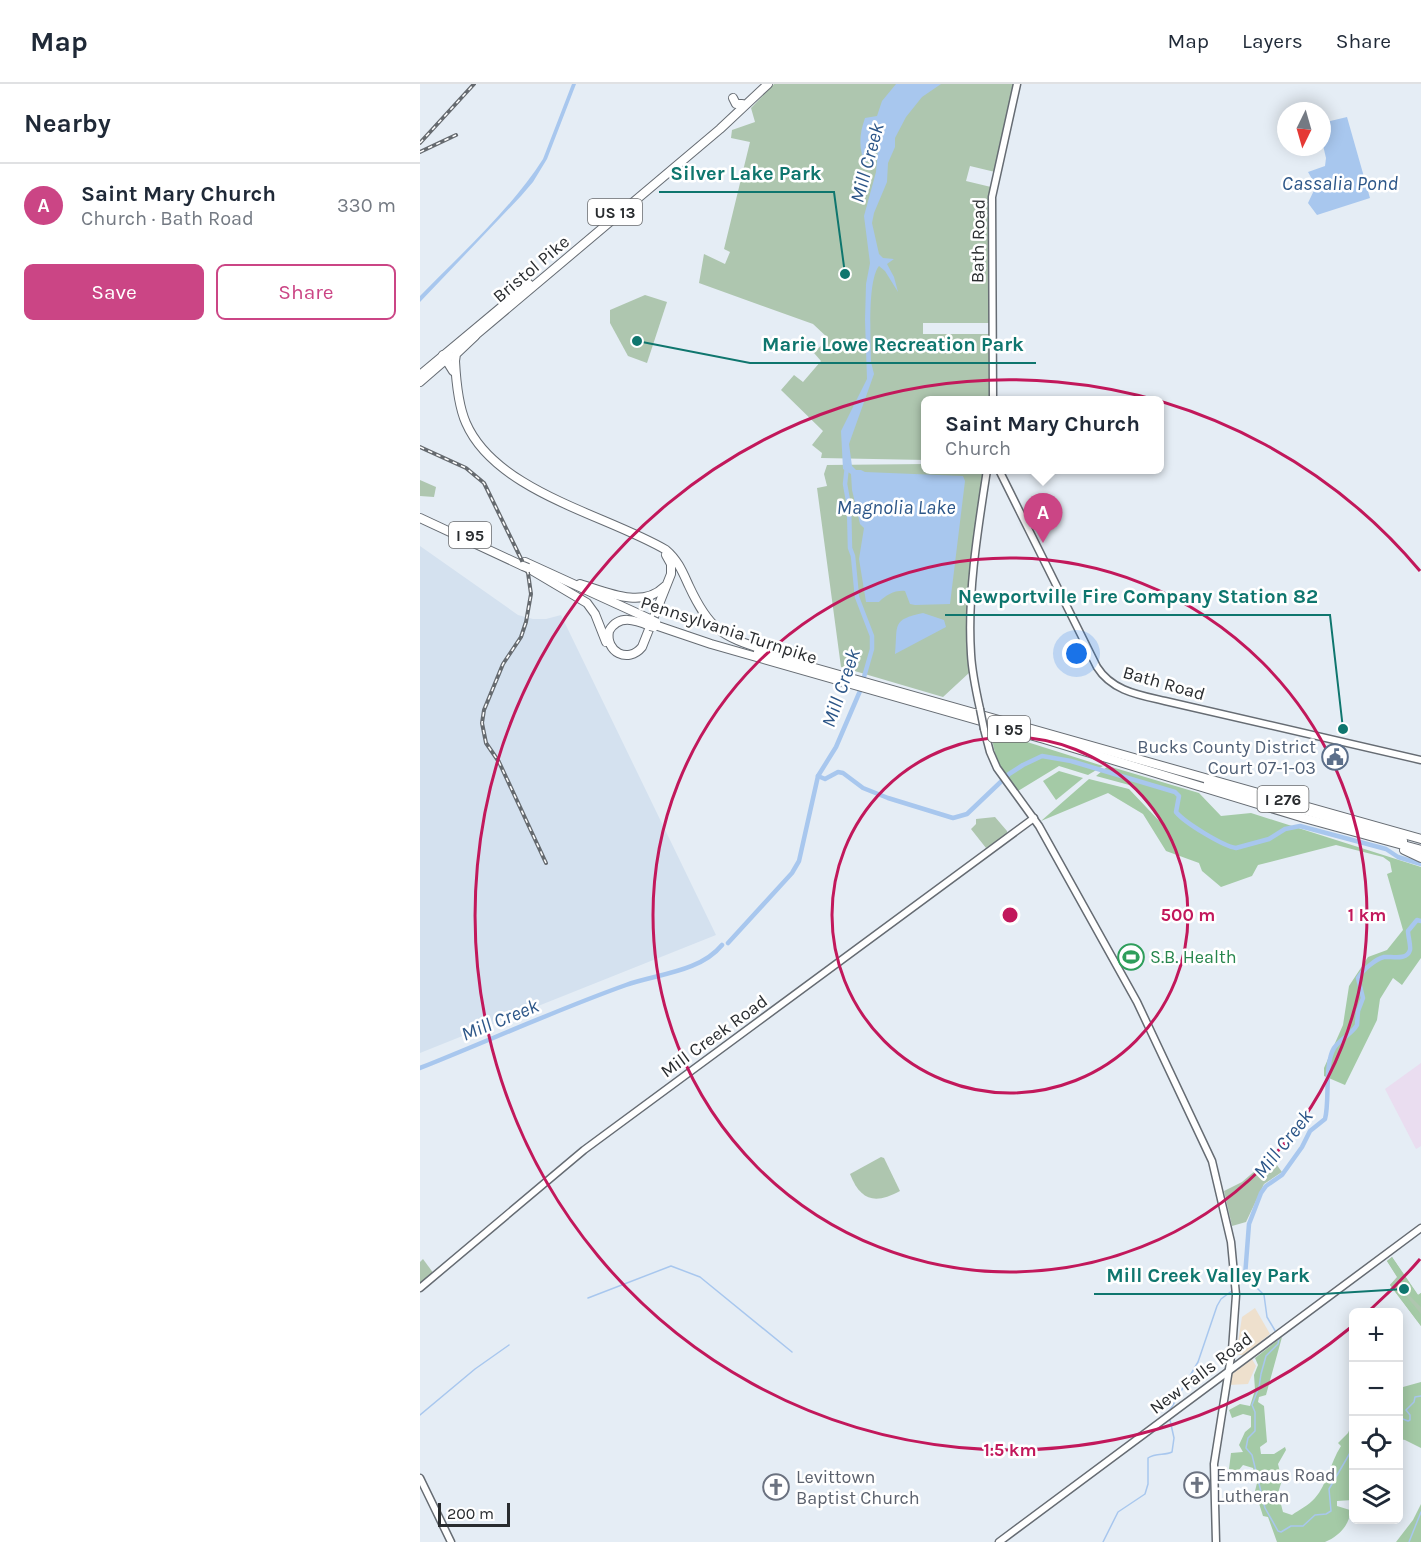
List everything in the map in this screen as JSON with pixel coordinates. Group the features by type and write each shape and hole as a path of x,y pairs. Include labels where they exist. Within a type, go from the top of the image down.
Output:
{"highway":[{"name":"Bristol Pike","path":"420,382 446,356 742,104 762,84"},
{"name":"Bristol Pike","path":"420,375 475,336 715,134 768,84"},
{"path":"733,98 736,104 742,104"},
{"path":"715,134 724,137"},
{"path":"475,336 455,356 454,368 459,405 467,431 478,448 490,460 518,480 550,499 663,553 671,564 672,572 669,580 646,639 639,651 632,655 615,652 610,644 609,631 620,621 630,619 653,624"},
{"path":"446,356 454,368"},
{"path":"435,369 445,365 454,368"},
{"path":"461,414 478,444 491,458 511,473 548,495 666,550 676,560 702,612 712,625 724,634 853,679"},
{"name":"Pennsylvania Turnpike","path":"420,512 546,575 653,624 721,647 853,679"},
{"name":"Pennsylvania Turnpike","path":"420,518 524,564"},
{"path":"546,575 589,605 613,653 623,657 632,657 646,645 674,570 674,564 669,555 653,544"},
{"path":"546,575 635,598 654,595 669,580"},
{"name":"Pennsylvania Turnpike","path":"653,624 853,679 1380,840 1421,849"},
{"name":"Pennsylvania Turnpike","path":"872,685 1421,839"},
{"name":"I 95","path":"1144,762 1231,790 1369,829 1421,849"},
{"name":"I 95","path":"1380,840 1421,858"}],"main road":[{"name":"Bath Road","path":"993,396 992,197 1017,84"},
{"path":"994,474 980,518 971,644 973,675 990,752 1004,778 1034,818 1137,1002 1179,1096 1206,1145 1227,1222 1236,1283 1236,1318 1214,1464 1216,1542"},
{"name":"Bath Road","path":"997,474 1008,491 1097,667 1113,684 1165,701 1421,760"},
{"name":"Mill Creek Road","path":"420,1288 584,1150 1034,818"},
{"name":"New Falls Road","path":"999,1542 1421,1228"},
{"path":"1231,1356 1236,1361 1242,1362"},
{"path":"1214,1382 1221,1382 1226,1386"},
{"path":"420,1478 451,1542"}],"shaded area":[{"path":"420,546 518,615 533,619 546,619 561,615 716,935 420,1053"},
{"path":"1421,1063 1421,1146 1416,1149 1385,1089"},
{"path":"1255,1308 1270,1334 1244,1355 1236,1355 1242,1317"},
{"path":"1252,1359 1256,1366 1248,1384 1229,1385 1231,1375"}],"green space":[{"path":"774,84 1015,84 995,172 970,166 966,181 991,187 989,323 923,323 923,334 990,334 990,396 921,396 921,460 821,458 822,453 812,445 823,431 781,390 794,375 803,382 821,361 814,353 828,338 813,324 699,283 704,254 725,264 730,252 724,249 750,142 731,138 732,130 755,122 751,108"},
{"path":"645,295 667,302 647,363 628,356 610,323 610,310"},
{"path":"921,464 921,474 983,474 973,543 968,623 970,672 943,697 841,667 817,488 827,486 824,474 827,465"},
{"path":"420,480 436,487 434,497 420,496"},
{"path":"992,731 1103,766 1088,775 1059,766 1018,791 999,763 992,740"},
{"path":"1108,766 1199,793 1221,816 1251,813 1421,867 1421,958 1402,985 1393,978 1380,999 1377,1020 1345,1085 1324,1076 1324,1068 1343,1025 1349,986 1368,957 1387,950 1403,930 1387,874 1392,872 1390,862 1383,857 1336,845 1258,865 1252,876 1221,887 1202,871 1199,863 1166,851 1143,814 1108,793 1041,821 1089,779 1129,789 1165,827 1133,786 1096,776"},
{"path":"1059,771 1083,778 1056,800 1043,781"},
{"path":"995,817 1007,831 1007,835 986,848 971,829 976,824 976,819"},
{"path":"881,1157 884,1158 900,1191 884,1198 870,1198 859,1190 850,1174"},
{"path":"1271,1157 1282,1172 1264,1184 1246,1222 1232,1226 1224,1191 1242,1182"},
{"path":"1392,1257 1418,1295 1421,1293 1421,1326 1390,1285 1397,1277 1387,1261"},
{"path":"1392,1257 1418,1295 1421,1293 1421,1307 1409,1295 1387,1261"},
{"path":"423,1259 434,1274 420,1286 420,1262"},
{"path":"1394,1281 1421,1314 1421,1326 1390,1285"},
{"path":"1282,1337 1266,1395 1259,1397 1258,1402 1264,1406 1267,1442 1260,1447 1261,1454 1274,1454 1285,1447 1286,1450 1278,1464 1282,1480 1278,1493 1283,1512 1292,1515 1315,1498 1341,1446 1338,1443 1349,1431 1349,1500 1337,1501 1337,1506 1349,1510 1349,1518 1343,1529 1335,1537 1325,1542 1277,1542 1268,1517 1263,1516 1255,1491 1257,1483 1253,1468 1243,1465 1238,1471 1229,1469 1231,1453 1243,1452 1239,1445 1245,1432 1251,1427 1251,1416 1243,1414 1232,1418 1229,1410 1240,1404 1250,1406 1255,1390 1254,1375 1258,1365 1255,1358"},
{"path":"1421,1382 1421,1448 1403,1440 1403,1387"},
{"path":"1421,1504 1421,1542 1396,1542 1413,1520"}],"water":[{"path":"572,84 576,84 547,159 533,182 420,302 420,296 485,230 516,195 543,159"},
{"name":"Magnolia Lake","path":"896,84 941,84 922,97 906,117 895,138 895,147 888,163 887,182 874,213 872,223 879,254 883,258 894,259 887,264 898,292 885,271 879,266 873,284 870,312 871,362 874,374 849,444 852,466 856,470 963,476 965,481 950,604 910,604 905,591 898,591 879,602 866,602 859,559 864,528 860,524 852,490 851,474 843,469 841,431 867,379 865,320 866,284 870,263 864,216 876,172 878,145 871,161 864,162 861,135 865,118 877,116 882,101"},
{"name":"Cassalia Pond","path":"1347,117 1370,198 1317,215 1308,203 1316,186 1308,172 1325,166 1326,156 1331,156 1331,121"},
{"path":"923,613 944,620 946,627 895,654 898,625 906,618"}],"waterway":[{"name":"Mill Creek","path":"728,943 792,873 799,861 818,776 836,747 860,691 872,649 872,636 857,597 853,556 850,548 849,506 845,484 847,466"},
{"name":"Mill Creek","path":"818,776 825,779 838,772 843,773 863,788 953,818 967,814 1009,774 1042,756 1071,761 1175,792 1179,796 1176,812 1181,817 1204,833 1236,848 1269,839 1285,829 1300,826 1386,849 1398,857 1421,864"},
{"name":"Mill Creek","path":"1245,1276 1249,1224 1261,1193 1266,1186 1282,1175 1302,1147 1310,1131 1325,1119 1331,1055 1334,1048 1357,1025 1358,1011 1363,998 1358,978 1380,958 1406,956 1410,948 1408,931 1417,920 1421,921"},
{"name":"Mill Creek","path":"420,1068 600,995 638,981 690,967 713,954 722,945"},
{"path":"588,1298 671,1266 700,1277 792,1352"},
{"name":"Mill Creek","path":"1237,1287 1245,1276 1264,1295 1267,1317 1277,1334"},
{"path":"1170,1410 1198,1362 1217,1306 1221,1299 1233,1290"},
{"name":"Mill Creek","path":"1279,1338 1278,1344 1266,1356 1252,1405 1255,1412 1255,1431 1248,1438 1246,1448 1252,1455 1265,1508 1278,1531 1281,1532 1291,1526 1303,1526 1315,1515 1331,1511 1329,1489 1349,1455"},
{"path":"420,1415 475,1369 509,1345"},
{"name":"Mill Creek","path":"1403,1419 1410,1420 1410,1415 1406,1410 1414,1402 1415,1397 1421,1396"},
{"path":"1103,1542 1118,1512 1145,1494 1148,1484 1148,1458 1172,1452 1174,1438 1170,1420"},
{"name":"Mill Creek","path":"1409,1542 1421,1512"}],"railway":[{"path":"420,143 474,84"},
{"path":"420,152 456,135"},
{"path":"420,447 466,468 484,483 528,573 531,594 526,622 521,637 503,664 484,710 482,723 486,743 499,762 546,863"}],"place":[{"name":"Silver Lake Park","path":"845,274"},
{"name":"Marie Lowe Recreation Park","path":"637,341"},
{"name":"Saint Mary Church","path":"1043,543"},
{"name":"Newportville Fire Company Station 82","path":"1343,729"},
{"name":"Bucks County District Court 07-1-03","path":"1335,757"},
{"name":"S.B. Health","path":"1131,957"},
{"name":"Mill Creek Valley Park","path":"1404,1289"},
{"name":"Emmaus Road Lutheran","path":"1197,1485"},
{"name":"Levittown Baptist Church","path":"776,1487"}]}
